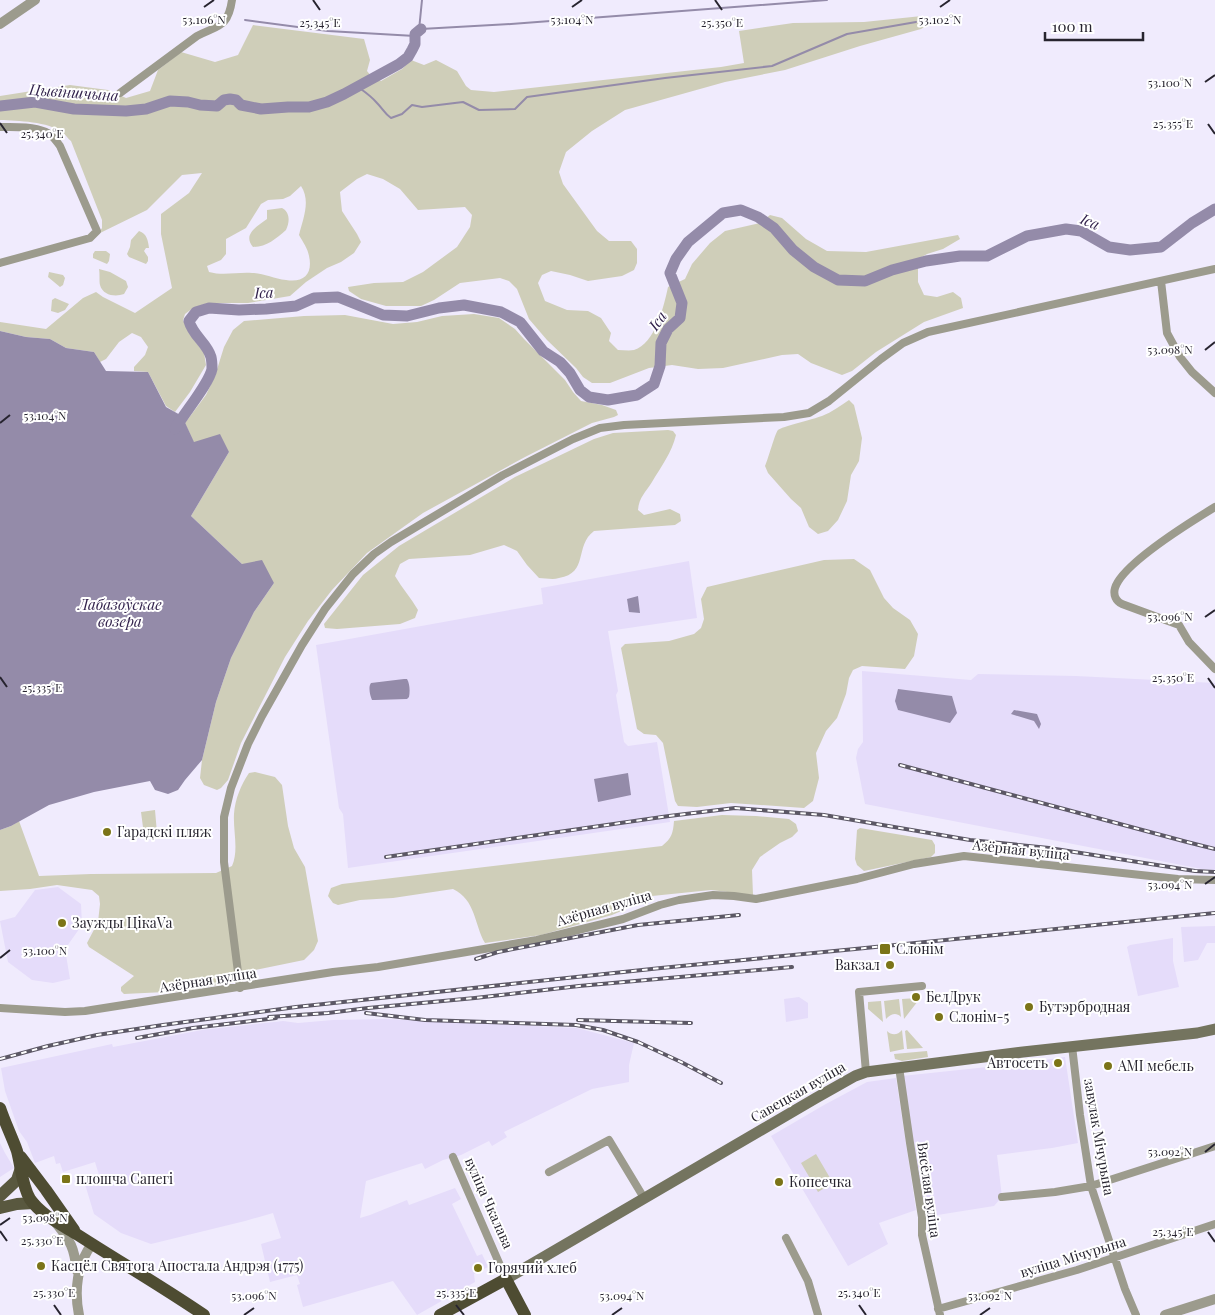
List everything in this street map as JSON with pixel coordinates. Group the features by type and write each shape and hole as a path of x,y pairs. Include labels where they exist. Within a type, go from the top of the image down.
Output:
{"highway":[{"path":"0,1108 16,1149 25,1186 33,1202 56,1223 204,1315"},
{"path":"16,1149 76,1234"},
{"path":"25,1186 43,1185"},
{"path":"33,1202 39,1202 46,1197 43,1185"},
{"name":"Савецкая вуліца","path":"440,1315 506,1279"},
{"name":"вуліца Чкалава","path":"506,1279 525,1315"}],"main road":[{"name":"Савецкая вуліца","path":"506,1279 846,1081 866,1072 1072,1046 1197,1033 1215,1029"},
{"path":"0,1196 16,1180 22,1168"},
{"path":"0,1196 25,1186"},
{"path":"0,1208 33,1202"}],"street":[{"path":"0,24 35,0"},
{"path":"120,93 197,36 217,28 228,18 232,0"},
{"path":"0,127 36,129 47,132 54,138 60,146 97,231 90,238 0,264"},
{"path":"240,988 224,862 224,817 231,788 248,744 302,645 325,609 353,574 374,554 503,475 573,439 600,428 624,425 784,418 809,413 830,401 881,358 903,344 928,332 1215,269"},
{"path":"1161,281 1168,333 1180,357 1192,372 1215,392"},
{"path":"1215,507 1183,527 1126,571 1114,590 1117,601 1122,604 1179,624 1189,642 1215,669"},
{"name":"Азёрная вуліца","path":"0,1008 65,1012 85,1011 333,972 378,967 537,940 622,918 660,904 679,900 713,895 756,899 857,879 914,864 964,856 1178,879 1215,880"},
{"path":"866,1072 859,992 922,986"},
{"name":"завулак Мічурына","path":"1072,1046 1091,1186 1114,1257 1136,1315"},
{"name":"Вясёлая вуліца","path":"899,1067 922,1217 922,1235 939,1312"},
{"path":"549,1172 609,1140 644,1198"},
{"path":"1002,1197 1055,1192 1091,1186 1215,1146"},
{"name":"вуліца Чкалава","path":"453,1157 506,1279"},
{"path":"56,1223 75,1253 78,1277"},
{"name":"вуліца Мічурына","path":"939,1312 1060,1275 1215,1224"},
{"path":"786,1238 808,1281 818,1315"},
{"path":"78,1315 76,1305 78,1277 83,1257 92,1244"},
{"path":"1165,1315 1215,1299"}],"shaded area":[{"path":"689,561 697,618 608,631 624,742 628,746 657,742 670,822 348,868 343,814 339,808 316,645 543,604 541,588"},
{"path":"862,671 971,680 978,674 1076,676 1215,683 1215,870 865,804 856,758 858,749 863,742"},
{"path":"58,887 81,904 82,925 65,949 70,979 53,983 32,980 8,962 0,921 15,917 35,890"},
{"path":"1215,926 1215,943 1207,943 1198,960 1184,962 1181,927"},
{"path":"1173,938 1173,961 1179,987 1138,996 1127,947"},
{"path":"799,997 808,1003 808,1018 786,1022 784,999"},
{"path":"385,1019 577,1028 634,1043 629,1065 629,1082 592,1089 504,1132 507,1137 492,1146 489,1141 461,1155 443,1160 425,1169 422,1163 366,1181 360,1218 407,1200 409,1205 455,1188 461,1199 452,1204 477,1256 482,1254 488,1267 474,1274 475,1282 417,1315 393,1281 303,1307 297,1285 300,1284 297,1275 270,1282 261,1244 281,1238 273,1213 151,1244 121,1233 94,1214 84,1181 99,1175 95,1162 63,1172 60,1163 56,1164 54,1156 35,1163 27,1142 19,1131 5,1091 1,1068 112,1044 113,1047 202,1030 283,1021 298,1023"},
{"path":"1065,1057 1078,1143 997,1155 1002,1197 994,1206 925,1217 902,1076"},
{"path":"896,1078 916,1210 879,1223 888,1244 848,1266 771,1136 867,1082"},
{"path":"0,1143 14,1168 0,1177"}],"green space":[{"path":"922,16 929,24 921,29 785,70 725,82 625,110 592,131 566,152 559,172 563,184 597,231 609,241 631,241 637,249 637,263 634,270 622,276 588,281 551,271 542,275 538,283 545,301 567,310 588,311 601,318 611,333 609,341 618,350 634,350 648,340 653,332 661,314 668,287 685,279 692,264 710,243 725,231 760,223 770,215 782,218 806,239 827,251 866,252 958,235 960,239 943,249 918,259 918,282 924,295 937,297 953,292 961,298 963,308 924,322 876,352 852,371 842,375 811,363 798,354 782,355 723,368 698,369 672,365 649,368 610,383 592,383 583,377 529,319 517,289 509,281 500,278 460,283 421,306 386,306 361,299 349,291 348,287 374,283 403,282 423,272 457,247 470,227 472,215 465,207 418,210 400,189 383,179 367,174 340,192 342,211 361,242 354,253 306,282 290,296 248,303 208,303 193,308 185,314 183,320 189,333 204,353 206,365 190,392 175,412 166,406 148,372 134,371 134,367 145,355 148,347 141,337 132,333 119,342 106,359 100,362 94,352 66,348 50,339 26,337 0,331 0,322 46,329 83,298 96,292 135,313 172,288 161,234 161,214 189,193 202,173 182,175 147,210 98,234 102,228 102,220 71,141 63,133 49,126 33,122 0,120 0,96 70,85 108,90 126,98 150,91 158,70 181,52 215,62 238,55 253,25 364,39 370,60 367,71 372,77 381,81 402,69 411,60 424,65 436,60 457,71 466,86 471,90 494,92 744,63 739,31 793,23 864,22","holes":["301,186 306,204 299,235 309,256 310,268 306,276 292,281 256,273 220,274 209,272 207,266 221,260 226,254 226,239 246,228 261,204 268,200 283,199 290,196"]},
{"path":"282,208 287,212 288,224 286,230 267,244 253,247 249,238 250,234 267,219 267,210"},
{"path":"139,231 142,232 148,242 149,248 146,248 144,251 148,257 146,264 129,257 127,254 131,240"},
{"path":"95,251 106,251 110,254 107,264 93,258"},
{"path":"99,269 110,272 126,281 128,287 124,294 114,295 102,289"},
{"path":"49,272 63,275 65,278 63,285 60,287 48,277"},
{"path":"55,298 69,304 65,310 58,313 51,311 52,300"},
{"path":"474,314 499,318 515,329 565,380 581,401 616,410 618,415 592,423 423,513 367,553 332,590 308,621 285,657 241,743 228,780 217,790 204,785 200,778 202,760 216,702 231,658 254,612 274,583 242,564 191,516 229,452 194,443 185,423 206,395 215,376 224,347 233,330 244,321 304,316 345,315 393,324 417,322 442,316"},
{"path":"849,400 854,405 862,438 859,461 851,475 847,501 838,520 828,531 818,534 809,527 801,508 768,473 765,466 778,430 822,416"},
{"path":"673,431 676,435 672,447 641,498 638,510 644,515 670,509 680,514 681,521 675,525 594,531 584,544 578,565 574,571 557,579 539,578 517,551 504,545 470,555 409,559 400,564 395,576 418,610 415,618 400,624 337,629 325,628 324,624 363,575 399,546 515,477 594,439 613,433"},
{"path":"854,559 870,570 884,598 893,608 910,620 918,634 914,656 905,669 862,666 853,670 837,718 826,731 816,753 819,778 813,801 804,808 731,803 697,807 678,806 675,801 663,743 656,735 644,734 637,729 621,648 625,644 669,641 694,634 701,628 704,619 701,599 707,587 824,560"},
{"path":"255,772 275,777 282,785 288,826 294,848 305,867 318,941 314,950 304,960 250,971 228,978 218,985 186,991 124,994 121,991 121,987 134,976 89,947 87,943 98,922 100,904 99,896 92,890 57,885 0,891 0,830 19,821 39,876 216,873 232,866 235,854 234,814 236,803 239,792 249,773"},
{"path":"155,810 157,833 144,835 141,812"},
{"path":"722,815 789,819 796,824 798,831 792,837 760,857 752,870 753,895 711,890 652,896 612,915 541,935 485,943 474,913 466,899 453,889 393,898 360,900 338,905 333,903 328,896 331,888 342,884 662,846 671,835 674,821"},
{"path":"860,828 932,840 935,845 935,853 931,857 864,871 857,865 855,859 857,830"},
{"path":"917,998 918,1001 904,1019 902,999"},
{"path":"899,999 901,1017 894,1014 886,1019 884,1001"},
{"path":"881,1001 883,1022 868,1009 868,1002"},
{"path":"902,1030 904,1049 890,1052 887,1031 895,1034"},
{"path":"907,1030 923,1048 907,1049 905,1031"},
{"path":"927,1051 928,1057 902,1061 895,1059 894,1054"},
{"path":"816,1154 833,1183 818,1192 801,1163"}],"water":[{"name":"Лабазоўскае возера","path":"0,331 26,337 50,339 66,348 94,352 106,371 148,372 166,407 182,416 194,442 220,434 229,452 191,516 242,564 262,560 274,583 254,612 231,658 216,702 202,760 178,790 168,794 155,790 150,781 94,792 49,805 0,830"},
{"path":"638,596 640,613 629,612 627,599"},
{"path":"407,679 410,690 407,699 372,700 369,689 371,683"},
{"path":"898,689 952,696 957,713 950,723 898,710 895,701"},
{"path":"1014,710 1037,714 1041,724 1039,729 1034,721 1011,714"},
{"path":"628,773 631,795 598,802 594,779"}],"waterway":[{"path":"419,30 422,0"},
{"name":"Цывіншчына","path":"421,29 827,0"},
{"path":"245,20 328,31 415,36"},
{"path":"358,87 372,98 391,118 402,114 412,105 422,107 463,102 479,110 515,109 527,97 665,78 772,66 847,34 916,22"},
{"name":"Цывіншчына","path":"0,106 35,102 74,109 126,111 146,109 170,101 217,106 224,100 230,99 236,100 241,105 261,109 309,107 327,102 344,94 399,64 408,57 415,44 415,34 421,29"},
{"name":"Іса","path":"175,429 201,390 212,369 209,352 189,321 196,312 209,308 266,309 296,306 314,298 338,297 383,315 407,316 439,308 464,305 501,312 520,322 543,351 560,362 570,373 580,390 589,397 608,400 637,395 654,384 660,366 661,343 668,329 680,318 682,303 670,273 676,259 688,242 723,213 741,210 758,217 774,228 793,250 814,267 838,280 865,281 892,270 926,261 960,256 987,256 1027,236 1066,229 1081,231 1109,247 1130,250 1161,247 1192,223 1215,209"}],"railway":[{"path":"900,765 1215,849"},
{"path":"386,857 735,808 824,815 970,840 1049,848 1195,871 1215,872"},
{"path":"0,1059 97,1035 296,1007 661,968 1215,913"},
{"path":"476,959 498,952 638,925 739,915"},
{"path":"269,1017 328,1013 579,986 792,967"},
{"path":"366,1013 425,1020 576,1025 603,1030 638,1042 721,1083"},
{"path":"137,1038 193,1028 276,1018"},
{"path":"578,1020 691,1023"}],"place":[{"name":"Гарадскі пляж","path":"107,832"},
{"name":"Заужды ЦікаVа","path":"62,923"},
{"name":"Слонім","path":"885,949"},
{"name":"Вакзал","path":"890,965"},
{"name":"БелДрук","path":"916,997"},
{"name":"Бутэрбродная","path":"1029,1007"},
{"name":"Слонім-5","path":"939,1017"},
{"name":"Автосеть","path":"1058,1063"},
{"name":"AMI мебель","path":"1108,1066"},
{"name":"плошча Сапегі","path":"66,1179"},
{"name":"Копеечка","path":"779,1182"},
{"name":"Касцёл Святога Апостала Андрэя (1775)","path":"41,1266"},
{"name":"Горячий хлеб","path":"478,1268"}]}
